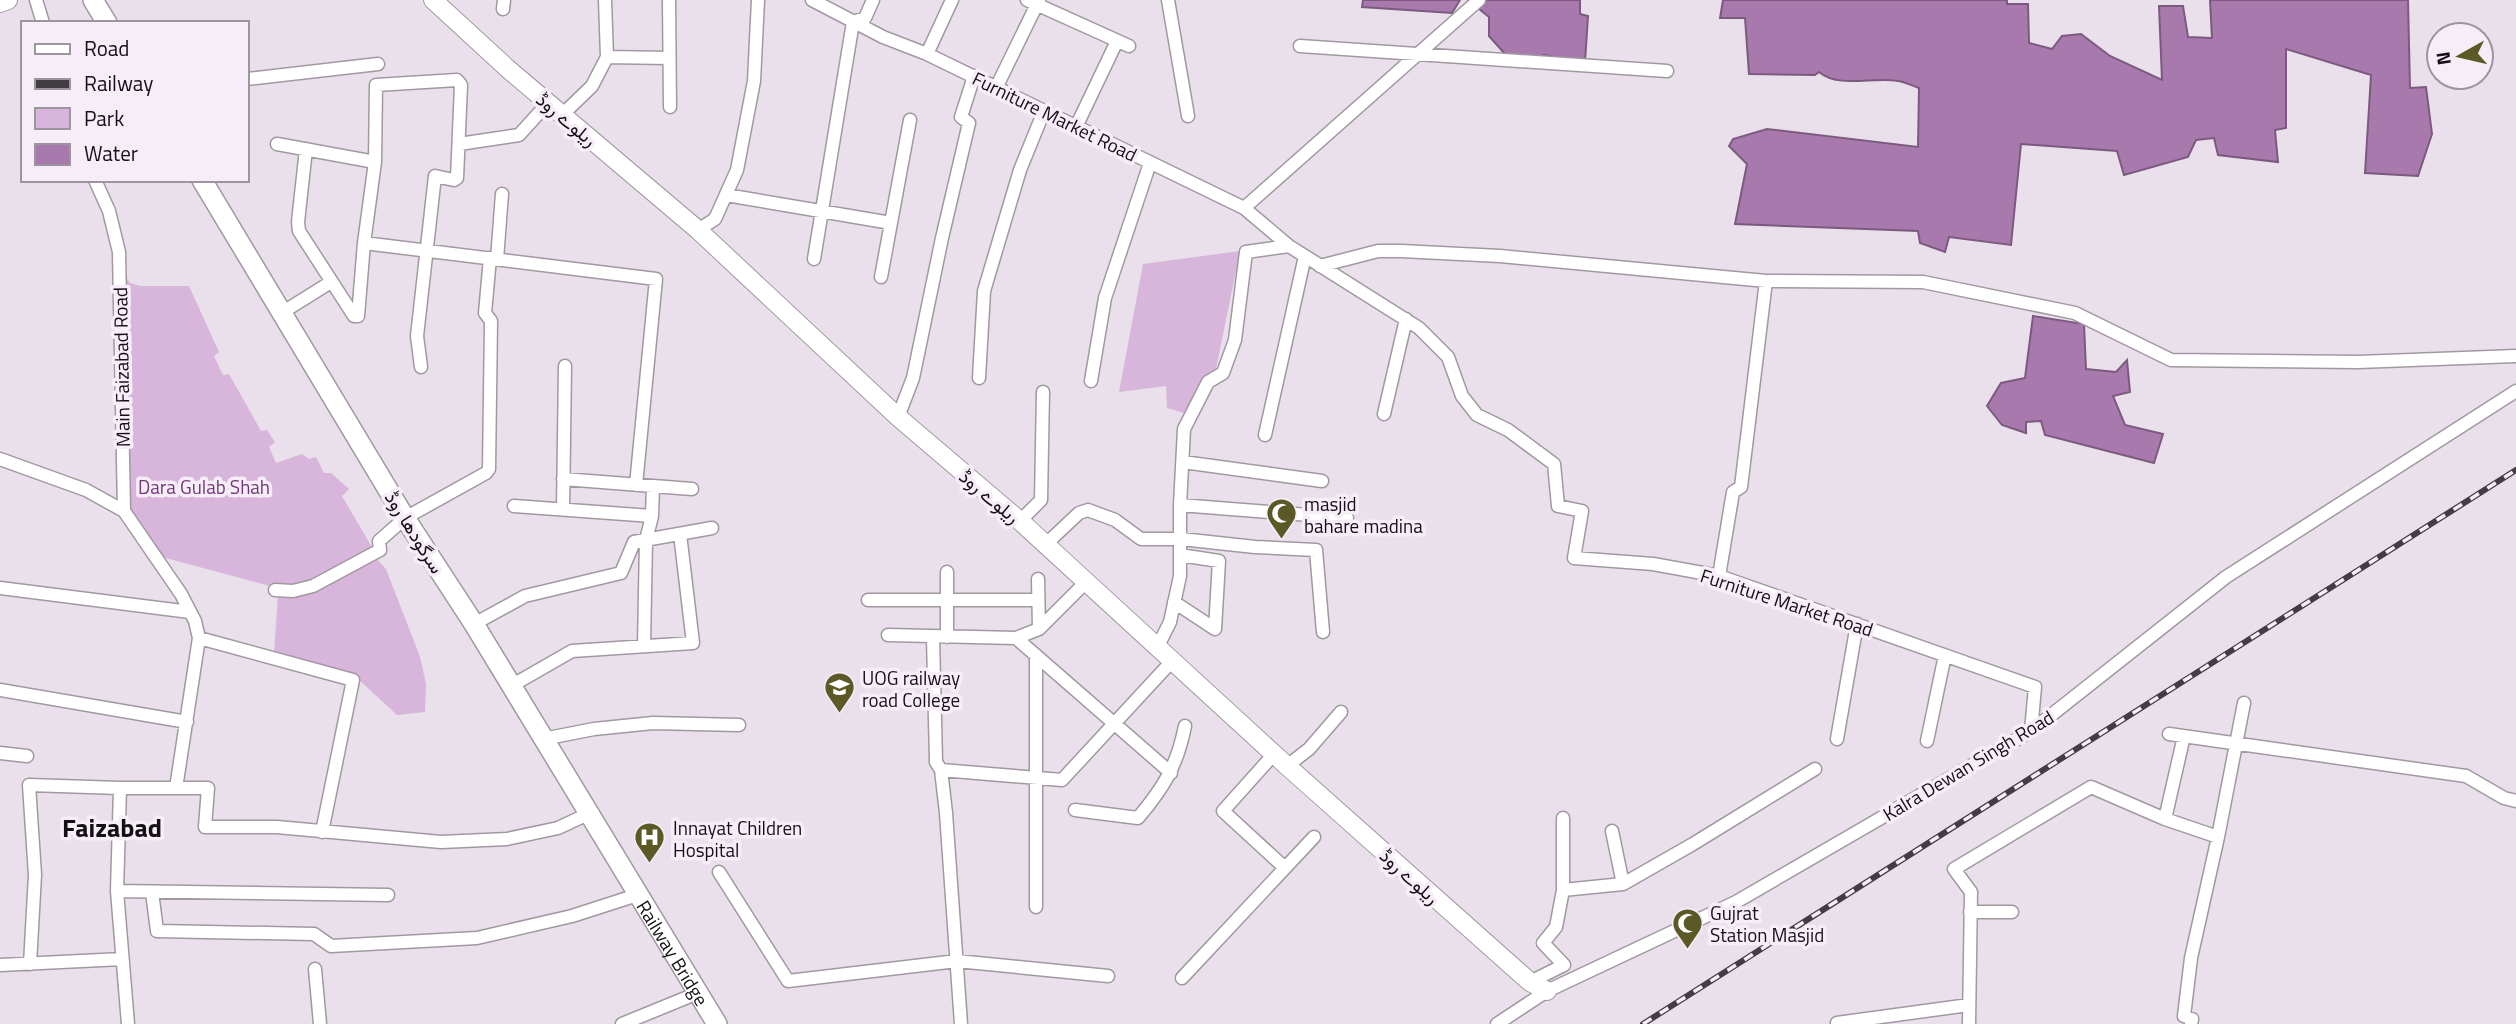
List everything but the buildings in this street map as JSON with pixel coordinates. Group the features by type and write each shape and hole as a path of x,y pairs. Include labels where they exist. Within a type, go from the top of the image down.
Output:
{"main road":[{"path":"93,0 106,21"},
{"name":"سرگودھا روڈ","path":"203,182 405,518 474,624 631,889"},
{"path":"705,1024 640,917 631,889 644,890 656,905 730,1024"},
{"name":"Railway Bridge","path":"631,889 717,1024"}],"street":[{"path":"0,3 8,0"},
{"path":"36,0 42,21"},
{"name":"ریلوے روڈ","path":"433,0 555,109 698,230 898,417 1046,544 1287,766 1530,982 1547,991"},
{"path":"459,144 519,135 592,86 607,57 605,0"},
{"path":"669,0 670,107"},
{"path":"698,230 715,219 737,170 754,81 758,0"},
{"name":"Furniture Market Road","path":"812,0 883,37 974,76 1244,208 1289,246 1419,328 1448,357 1462,396 1477,415 1508,430 1553,464 1558,506 1582,511 1574,558 1653,564 1719,576 2035,687 2031,731"},
{"path":"814,259 853,22 865,18 873,0"},
{"path":"927,54 952,0"},
{"path":"1168,0 1188,116"},
{"path":"1244,208 1479,0"},
{"path":"996,88 1034,2 1124,43 1076,127"},
{"path":"1300,46 1667,71"},
{"path":"607,57 669,58"},
{"path":"248,79 378,64"},
{"path":"898,417 914,378 942,238 969,123 961,117 974,76"},
{"path":"306,149 299,230 354,316 358,316 375,162 376,85 457,80 461,85 456,180 435,176 417,336 421,367"},
{"path":"979,378 984,291 1020,170 1044,111"},
{"path":"881,277 910,120"},
{"path":"277,144 375,162"},
{"path":"1091,381 1105,298 1150,163"},
{"name":"Main Faizabad Road","path":"96,182 109,211 119,252 124,511"},
{"path":"275,590 293,591 313,586 380,550 379,541 405,518 489,469 491,321 485,313 502,194"},
{"path":"726,195 891,223"},
{"path":"364,243 656,279 636,485"},
{"path":"1158,646 1170,622 1180,576 1184,429 1208,382 1223,373 1235,340 1246,252 1289,246"},
{"path":"1320,266 1378,251 1401,251 1500,256 1766,281 1923,282 2075,313 2171,360 2358,362 2516,356"},
{"path":"1265,435 1305,256"},
{"path":"1719,576 1732,492 1741,487 1766,281"},
{"path":"283,312 331,282"},
{"path":"1384,414 1406,319"},
{"path":"563,509 565,366"},
{"name":"Kalra Dewan Singh Road","path":"1497,1024 1547,991 1736,902 2031,731 2226,577 2516,391"},
{"path":"1020,521 1041,500 1043,392"},
{"path":"0,459 86,490 124,511 181,594 199,638 176,788"},
{"path":"1183,462 1322,481"},
{"path":"563,480 692,489"},
{"path":"643,645 646,540 652,516 653,486"},
{"path":"1180,505 1347,518"},
{"path":"514,506 652,516"},
{"path":"1046,544 1079,513 1088,510 1115,520 1141,539 1181,539 1316,550 1323,632"},
{"path":"474,624 525,596 621,573 634,542 712,528"},
{"path":"511,686 572,650 693,643 680,534"},
{"path":"1174,602 1215,629 1220,561 1181,555"},
{"path":"947,572 947,637"},
{"path":"1038,579 1039,629"},
{"path":"888,635 1016,638 1039,629 1087,581"},
{"path":"0,588 190,612"},
{"path":"868,600 1038,600"},
{"path":"1837,739 1857,624"},
{"path":"933,637 936,762 941,770 961,1024"},
{"path":"199,638 353,680 322,832"},
{"path":"1016,638 1171,773"},
{"path":"1927,741 1945,654"},
{"path":"1036,655 1036,907"},
{"path":"941,770 1062,780 1173,660"},
{"path":"0,690 187,722"},
{"path":"2191,1024 2192,1018 2184,1016 2191,958 2244,703"},
{"path":"1287,766 1308,749 1341,712"},
{"path":"543,739 594,729 653,723 739,724"},
{"path":"1075,810 1138,818 1171,773 1179,756 1185,726"},
{"path":"2169,734 2236,746 2466,776 2504,798 2516,801"},
{"path":"2165,819 2184,736"},
{"path":"0,753 27,757"},
{"path":"1274,754 1223,811 1285,868"},
{"path":"1563,890 1623,884 1815,769"},
{"path":"30,964 35,875 29,785 208,788 205,827 277,827 442,842 507,839 558,828 588,814"},
{"path":"1969,1024 1970,892 1954,869 2091,787 2165,819 2218,837"},
{"path":"120,788 117,891 128,1024"},
{"path":"1530,982 1563,965 1543,943 1556,927 1563,890 1563,818"},
{"path":"1612,831 1623,884"},
{"path":"1182,978 1314,837"},
{"path":"719,872 788,981 957,961 1108,976"},
{"path":"152,892 157,932 314,934 331,946 477,938 572,916 631,889"},
{"path":"117,891 387,895"},
{"path":"1970,912 2012,912"},
{"path":"0,965 122,959"},
{"path":"315,969 320,1024"},
{"path":"622,1024 688,997"},
{"path":"1837,1023 1969,1005"}],"green space":[{"path":"1240,251 1215,374 1197,393 1184,413 1167,408 1166,386 1119,392 1143,264"},
{"name":"Dara Gulab Shah","path":"124,274 130,283 140,286 189,286 219,352 214,356 223,375 229,374 261,431 267,430 275,442 269,447 276,463 302,454 309,459 316,457 324,473 331,473 349,489 342,496 373,549 312,583 281,589 162,557 129,509"},
{"path":"375,557 386,569 420,657 426,684 425,712 397,715 357,678 274,654 278,594"}],"water":[{"path":"1363,0 1460,0 1452,13 1362,7"},
{"path":"1468,0 1580,0 1580,14 1588,16 1585,62 1544,55 1531,59 1505,54 1489,36 1489,17"},
{"path":"1723,0 2007,0 2007,4 2028,4 2029,43 2052,49 2062,36 2081,34 2110,56 2162,80 2159,6 2183,6 2188,37 2212,38 2210,0 2408,0 2410,88 2425,87 2432,134 2418,176 2365,173 2371,75 2286,49 2286,128 2275,130 2278,162 2218,155 2214,138 2196,140 2188,157 2124,175 2117,151 2021,144 2011,245 1949,237 1945,252 1920,243 1918,231 1735,224 1747,164 1729,146 1733,139 1767,129 1918,147 1919,88 1889,80 1836,80 1819,72 1815,75 1749,74 1745,18 1720,18"},
{"path":"2033,316 2084,324 2086,369 2116,372 2127,360 2130,392 2113,396 2125,425 2163,434 2154,463 2045,435 2041,421 2026,422 2026,433 2002,425 1987,406 2001,383 2025,378"}],"railway":[{"path":"1643,1024 2516,470"}],"place":[{"name":"masjid bahare madina","path":"1281,541"},
{"name":"UOG railway road College","path":"839,715"},
{"name":"Innayat Children Hospital","path":"650,865"},
{"name":"Gujrat Station Masjid","path":"1687,950"}],"district":[{"name":"Faizabad","path":"112,827"}]}
